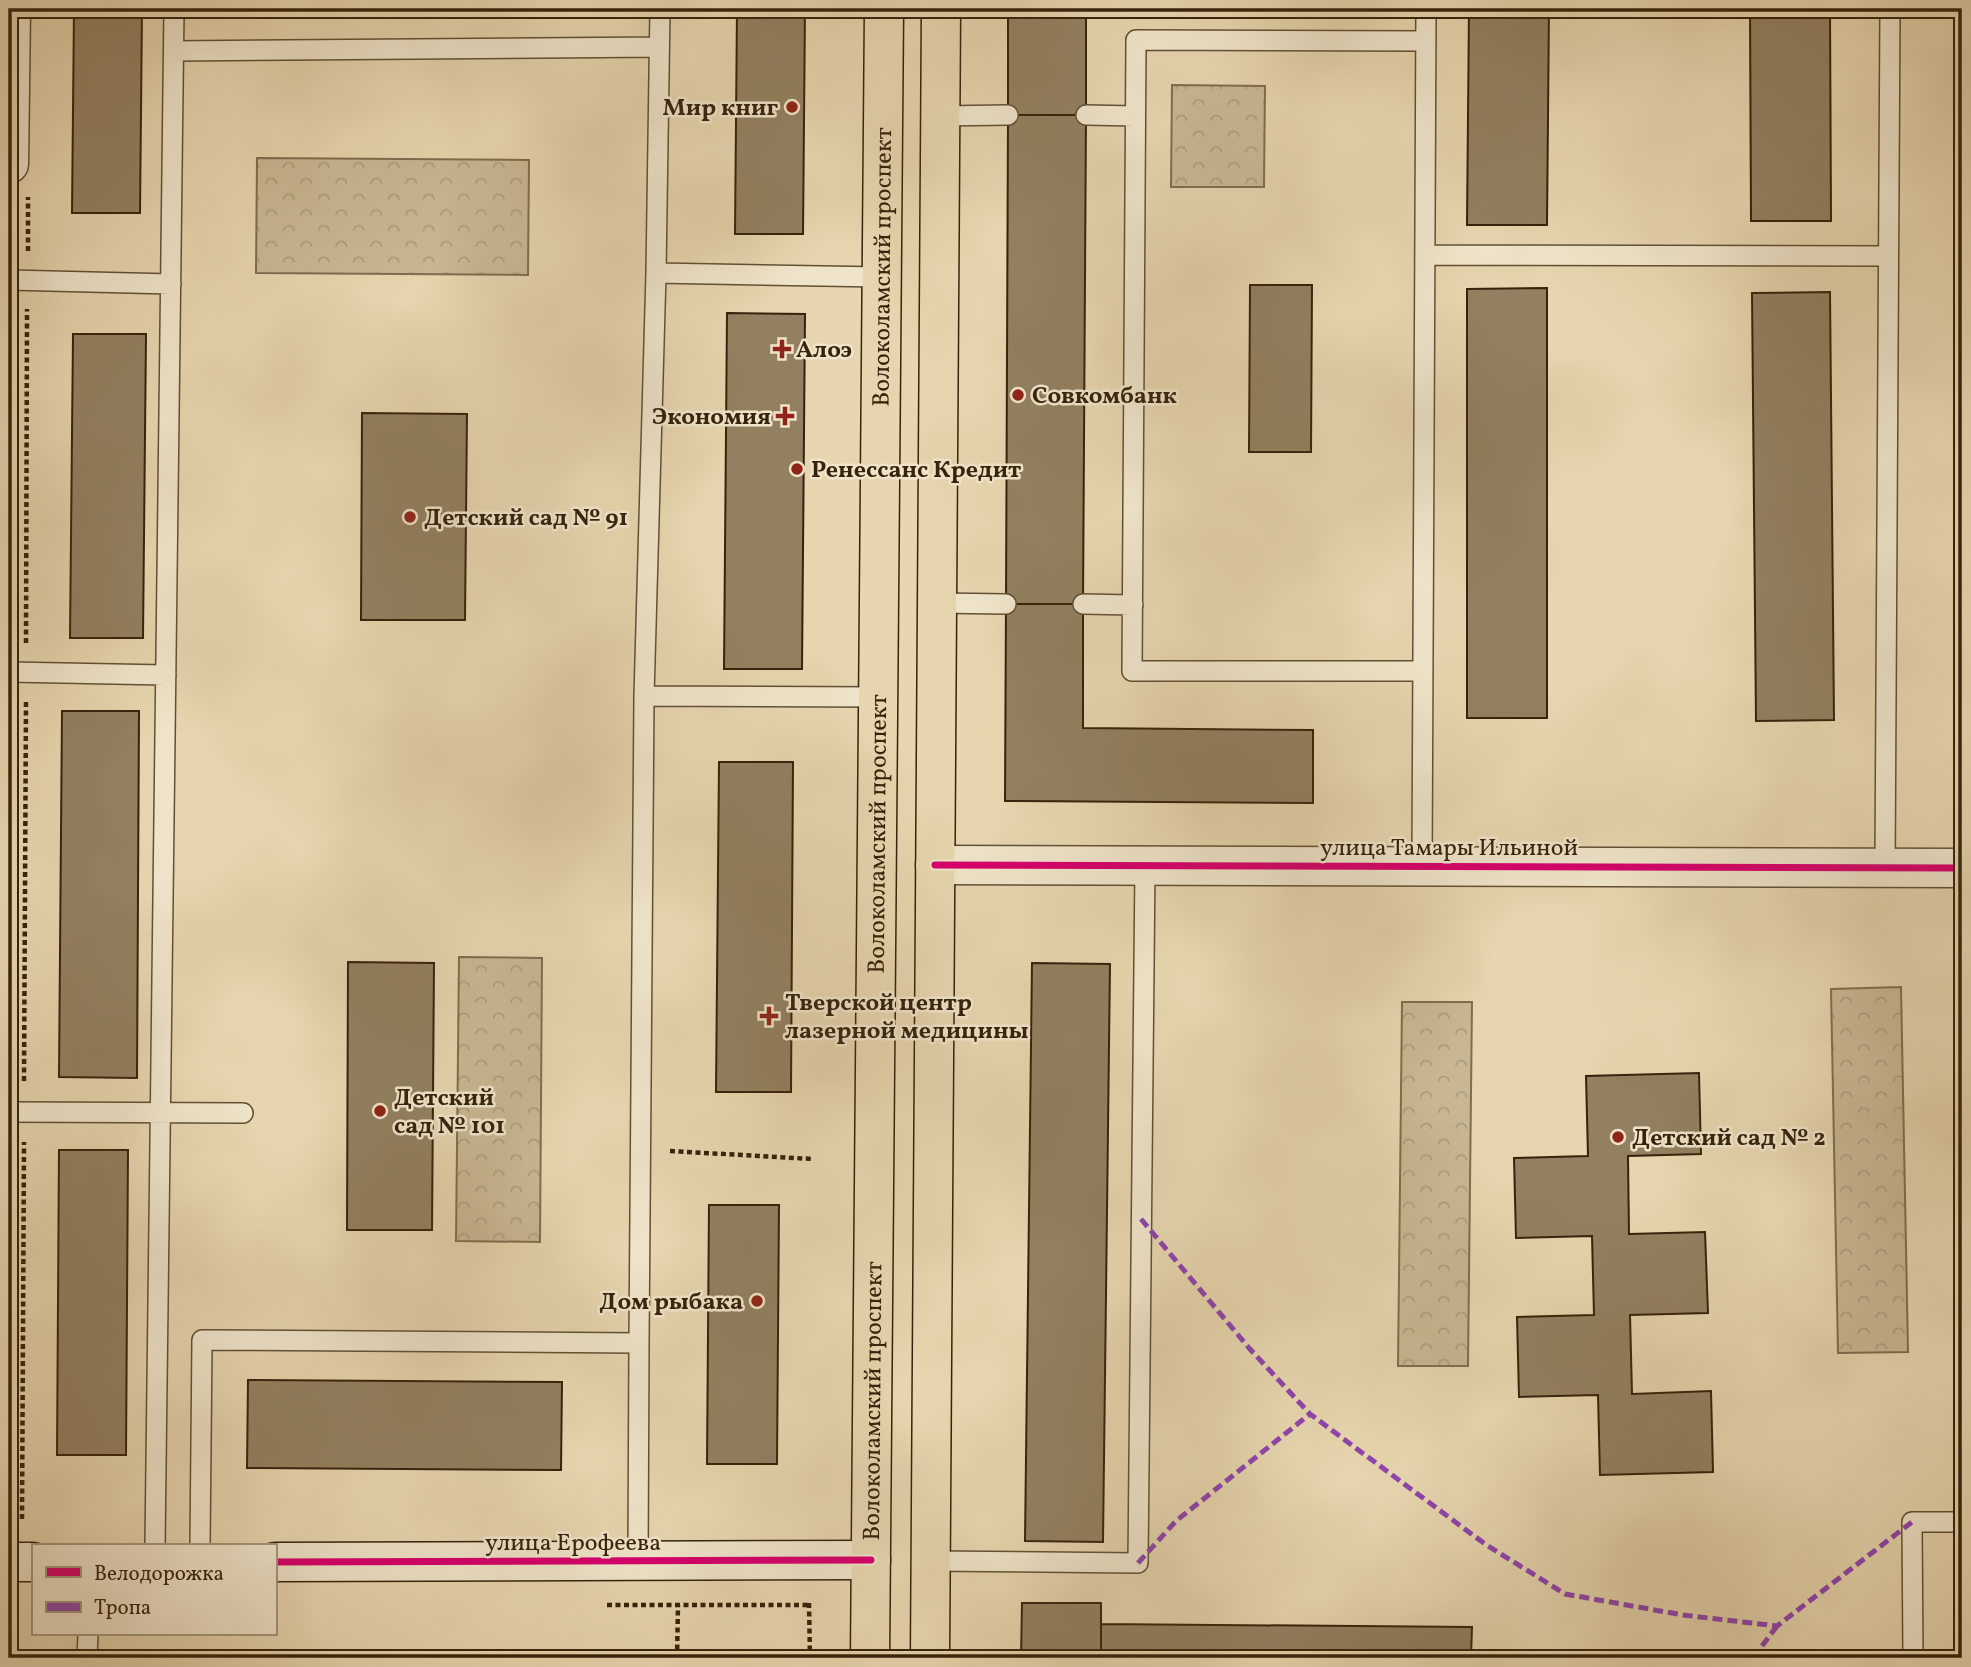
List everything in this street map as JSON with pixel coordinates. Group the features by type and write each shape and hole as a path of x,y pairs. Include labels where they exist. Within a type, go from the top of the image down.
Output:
{"main road":[{"name":"Волоколамский проспект","path":"870,1658 884,9"},
{"path":"930,1658 940,9"}],"street":[{"path":"11,9 18,175"},
{"name":"улица Тамары Ильиной","path":"935,865 1962,868"},
{"name":"улица Ерофеева","path":"276,1562 871,1560"},
{"path":"9,1562 32,1562"}],"lane":[{"path":"155,1544 174,9"},
{"path":"638,1562 644,696 656,273 660,9"},
{"path":"1422,867 1426,9"},
{"path":"1885,868 1890,9"},
{"path":"1423,671 1132,671 1136,40 1426,41"},
{"path":"174,51 659,47"},
{"path":"940,116 1008,115"},
{"path":"1086,115 1135,116"},
{"path":"1425,255 1888,256"},
{"path":"656,273 881,277"},
{"path":"18,280 171,284"},
{"path":"937,603 1006,604"},
{"path":"1083,604 1133,605"},
{"path":"17,672 166,675"},
{"path":"644,696 878,697"},
{"path":"930,1561 1138,1563 1145,866"},
{"path":"16,1112 243,1113"},
{"path":"200,1544 202,1340 639,1343"},
{"path":"1913,1658 1912,1522 1962,1522"},
{"path":"87,1658 88,1636"}],"path":[{"path":"18,175 16,1112 22,1519"},
{"path":"641,1149 813,1160"},
{"path":"677,1658 678,1605"},
{"path":"810,1605 810,1658"}],"green space":[{"path":"1172,85 1265,86 1264,187 1171,187"},
{"path":"257,158 529,160 528,275 256,273"},
{"path":"459,957 542,958 540,1242 456,1241"},
{"path":"1901,987 1908,1352 1838,1353 1831,989"},
{"path":"1402,1002 1472,1002 1468,1366 1398,1366"}],"building":[{"path":"74,9 142,9 140,213 72,213"},
{"path":"592,9 592,12 287,10"},
{"path":"737,9 805,9 803,234 735,234"},
{"path":"1008,9 1086,9 1086,115 1008,115"},
{"path":"1469,9 1549,9 1547,225 1467,225"},
{"path":"1750,9 1830,9 1831,221 1751,221"},
{"path":"1008,115 1086,115 1083,604 1006,604"},
{"path":"1250,285 1312,285 1311,452 1249,452"},
{"path":"1547,288 1547,718 1467,718 1467,289"},
{"path":"1830,292 1834,720 1756,721 1752,293"},
{"path":"727,313 805,314 802,669 724,669"},
{"path":"73,334 146,334 143,638 70,638"},
{"path":"362,413 467,414 465,620 361,620"},
{"path":"1006,604 1083,604 1083,728 1313,730 1313,803 1005,801"},
{"path":"62,711 139,711 137,1078 59,1077"},
{"path":"719,762 793,762 791,1092 716,1092"},
{"path":"348,962 434,963 432,1230 347,1230"},
{"path":"1032,963 1110,964 1103,1542 1025,1541"},
{"path":"1699,1073 1701,1154 1628,1156 1629,1234 1705,1232 1708,1313 1630,1315 1632,1394 1711,1391 1713,1472 1600,1475 1598,1395 1519,1397 1517,1317 1594,1315 1592,1236 1516,1238 1514,1158 1588,1156 1586,1076"},
{"path":"59,1150 128,1150 126,1455 57,1455"},
{"path":"709,1205 779,1205 777,1464 707,1464"},
{"path":"248,1380 562,1382 561,1470 247,1468"},
{"path":"1022,1603 1101,1603 1101,1658 1021,1658"},
{"path":"1101,1624 1472,1627 1471,1658 1101,1658"}],"marked path":[{"path":"1141,1219 1249,1348 1310,1414 1485,1544 1565,1594 1683,1615 1777,1626 1912,1522"},
{"path":"1138,1563 1176,1521 1310,1414"},
{"path":"1753,1658 1777,1626"}],"cycle path":[{"path":"9,164 11,9"},
{"path":"935,865 1962,868"},
{"path":"276,1562 871,1560"}],"place":[{"name":"Мир книг","path":"792,107"},
{"name":"Алоэ","path":"782,349"},
{"name":"Совкомбанк","path":"1018,395"},
{"name":"Экономия","path":"785,416"},
{"name":"Ренессанс Кредит","path":"797,469"},
{"name":"Детский сад № 91","path":"410,517"},
{"name":"Тверской центр лазерной медицины","path":"769,1016"},
{"name":"Детский сад № 101","path":"380,1111"},
{"name":"Детский сад № 2","path":"1618,1137"},
{"name":"Дом рыбака","path":"757,1301"}]}
